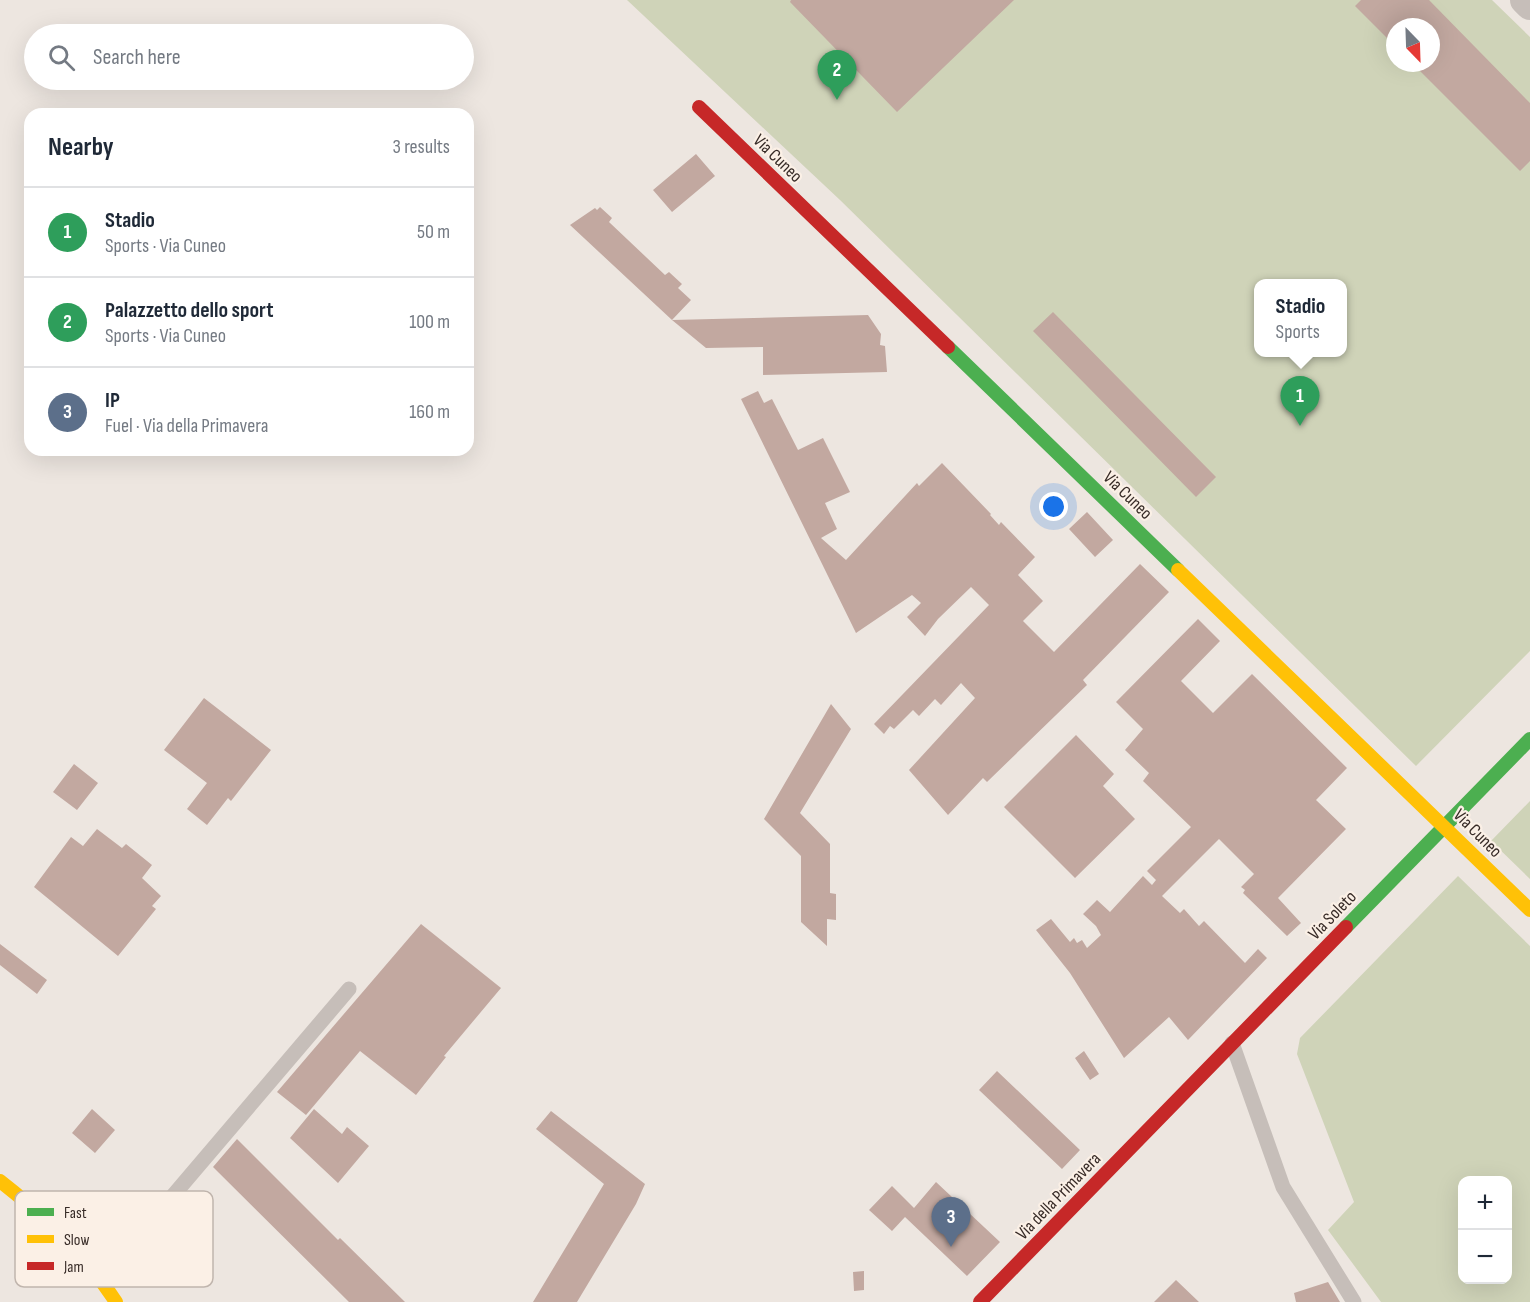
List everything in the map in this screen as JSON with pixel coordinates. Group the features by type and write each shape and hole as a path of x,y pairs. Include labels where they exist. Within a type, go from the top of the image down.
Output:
{"street":[{"path":"1525,0 1530,5"},
{"name":"Via Cuneo","path":"699,108 1530,910"},
{"name":"Via Soleto","path":"1161,1116 1530,739"},
{"name":"Via della Primavera","path":"981,1302 1161,1116"},
{"path":"0,1181 15,1193"},
{"path":"107,1287 116,1302"}],"lane":[{"path":"177,1191 349,989"},
{"path":"1232,1043 1283,1187 1354,1302"}],"green space":[{"path":"627,0 1492,0 1530,37 1530,651 1416,766 840,200"},
{"path":"1530,801 1530,879 1491,841"},
{"path":"1458,876 1530,946 1530,1302 1381,1302 1328,1230 1354,1202 1297,1054 1300,1038"}],"building":[{"path":"791,0 1014,0 897,112 790,2"},
{"path":"1361,0 1429,0 1530,103 1530,161 1520,171 1421,72 1440,72 1440,18 1386,18 1386,37 1355,6"},
{"path":"696,154 715,176 672,212 653,190"},
{"path":"600,207 612,218 609,222 665,275 669,272 682,284 678,288 691,300 672,320 570,225"},
{"path":"1053,312 1216,477 1196,497 1033,331"},
{"path":"868,315 881,334 880,345 885,346 887,372 763,375 763,347 706,348 672,320"},
{"path":"758,391 764,403 772,399 798,450 823,438 850,492 825,503 837,529 821,538 846,560 917,483 919,486 942,463 999,525 1001,522 1035,557 1018,575 1043,601 1023,621 1054,652 1140,564 1169,592 1083,680 1087,685 987,782 983,778 948,815 909,770 975,698 961,683 941,705 935,699 919,716 913,710 894,729 890,726 884,734 874,724 989,605 971,587 938,619 925,636 907,617 921,603 912,595 856,633 741,399"},
{"path":"1087,512 1113,540 1095,557 1069,529"},
{"path":"1198,619 1220,641 1181,681 1213,713 1252,674 1347,768 1316,800 1346,829 1278,898 1301,923 1287,936 1243,893 1245,890 1241,887 1254,874 1219,839 1162,896 1180,913 1184,909 1199,926 1204,921 1245,963 1258,949 1267,958 1188,1040 1169,1017 1124,1058 1070,973 1036,930 1051,919 1070,942 1074,938 1077,943 1082,940 1087,948 1101,935 1096,926 1083,914 1097,900 1110,912 1143,876 1152,885 1156,880 1147,871 1191,827 1143,781 1149,773 1125,750 1143,729 1116,702"},
{"path":"204,698 271,750 231,801 228,798 207,825 187,809 207,783 164,750"},
{"path":"831,704 851,729 800,813 830,844 830,893 836,894 836,920 827,919 827,946 801,922 801,856 764,819"},
{"path":"1076,735 1114,774 1103,786 1135,819 1075,878 1004,807"},
{"path":"74,764 98,783 77,810 53,792"},
{"path":"97,829 122,848 126,844 152,865 142,878 161,896 152,906 156,909 118,956 34,887 71,837 83,846"},
{"path":"421,924 501,988 444,1056 446,1057 416,1095 360,1051 306,1115 277,1092"},
{"path":"0,944 47,980 37,994 0,965"},
{"path":"1084,1051 1099,1074 1090,1080 1075,1058"},
{"path":"997,1071 1080,1150 1062,1169 979,1090"},
{"path":"92,1109 115,1130 95,1153 72,1133"},
{"path":"314,1109 342,1134 347,1127 369,1146 338,1183 290,1138"},
{"path":"551,1111 645,1184 636,1204 577,1302 533,1302 604,1184 536,1129"},
{"path":"237,1139 338,1240 340,1238 405,1302 349,1302 213,1167"},
{"path":"936,1182 1000,1242 967,1276 905,1217 892,1231 869,1210 892,1186 914,1208"},
{"path":"864,1271 864,1290 854,1291 853,1272"},
{"path":"1176,1280 1199,1302 1154,1302"},
{"path":"1328,1282 1340,1302 1296,1302 1294,1293"}],"traffic: fast":[{"path":"948,347 1178,570"},
{"path":"1346,927 1530,739"}],"traffic: slow":[{"path":"1178,570 1530,910"},
{"path":"0,1181 15,1193"},
{"path":"106,1287 116,1302"}],"traffic: jam":[{"path":"699,107 948,347"},
{"path":"980,1302 1346,927"}],"place":[{"name":"Palazzetto dello sport","path":"837,100"},
{"name":"Stadio","path":"1300,426"},
{"name":"IP","path":"951,1247"}]}
